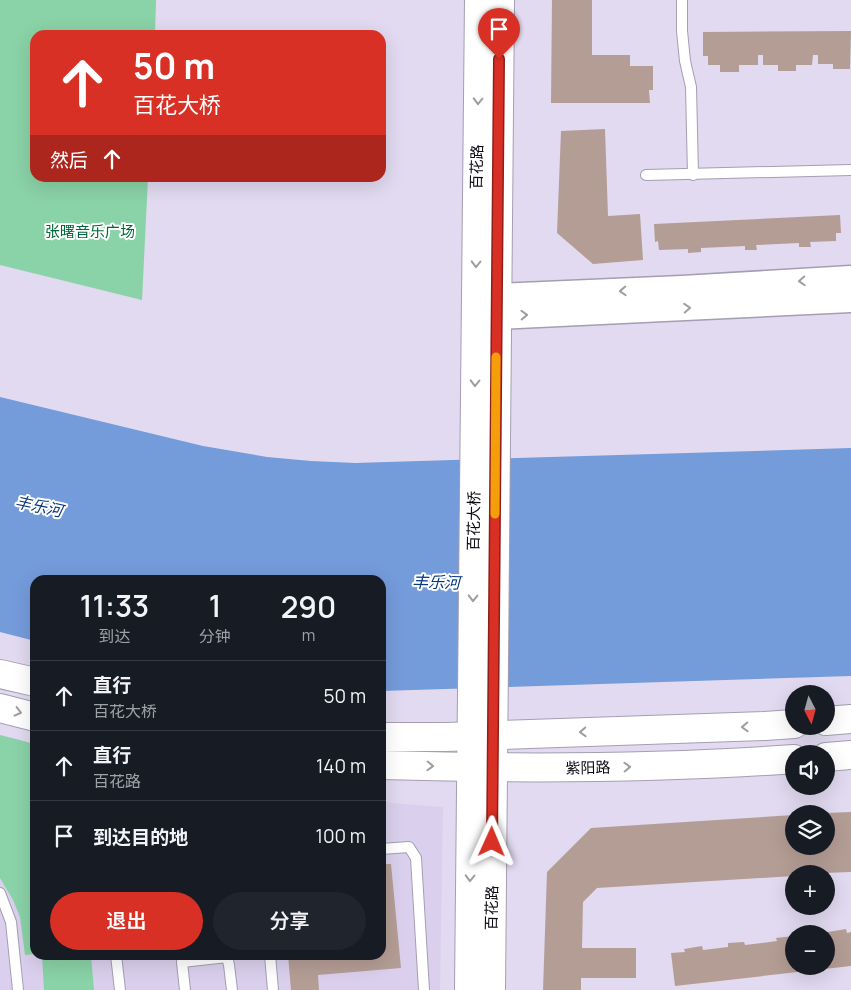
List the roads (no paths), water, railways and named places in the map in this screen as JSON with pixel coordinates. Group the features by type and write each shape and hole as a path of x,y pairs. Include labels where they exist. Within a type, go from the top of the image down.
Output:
{"main road":[{"name":"百花路","path":"478,0 486,316"},
{"name":"百花路","path":"486,316 500,0"},
{"name":"百花大桥","path":"483,706 486,316"},
{"path":"0,674 30,681"},
{"name":"百花路","path":"483,706 482,768 491,990"},
{"path":"0,708 30,716"},
{"path":"835,720 851,719"},
{"path":"386,737 482,736 785,725"},
{"path":"835,756 851,755"},
{"name":"紫阳路","path":"386,765 566,768 736,763 785,760"},
{"name":"百花路","path":"469,990 482,768"}],"street":[{"path":"486,316 851,280"},
{"path":"486,316 851,300"}],"lane":[{"path":"682,0 682,31 685,61 691,88 693,175"},
{"path":"646,175 851,170"},
{"path":"386,849 409,847 416,858 424,990"},
{"path":"0,893 12,922 18,990"},
{"path":"117,960 120,990"},
{"path":"185,990 182,962 200,960"},
{"path":"228,960 232,990"},
{"path":"270,960 273,990"}],"water":[{"name":"丰乐河","path":"0,397 203,446 267,457 311,461 355,463 851,448 851,676 386,691 386,575 30,575 30,640 0,632"}],"park label":[{"name":"张曙音乐广场","path":"90,232"}]}
